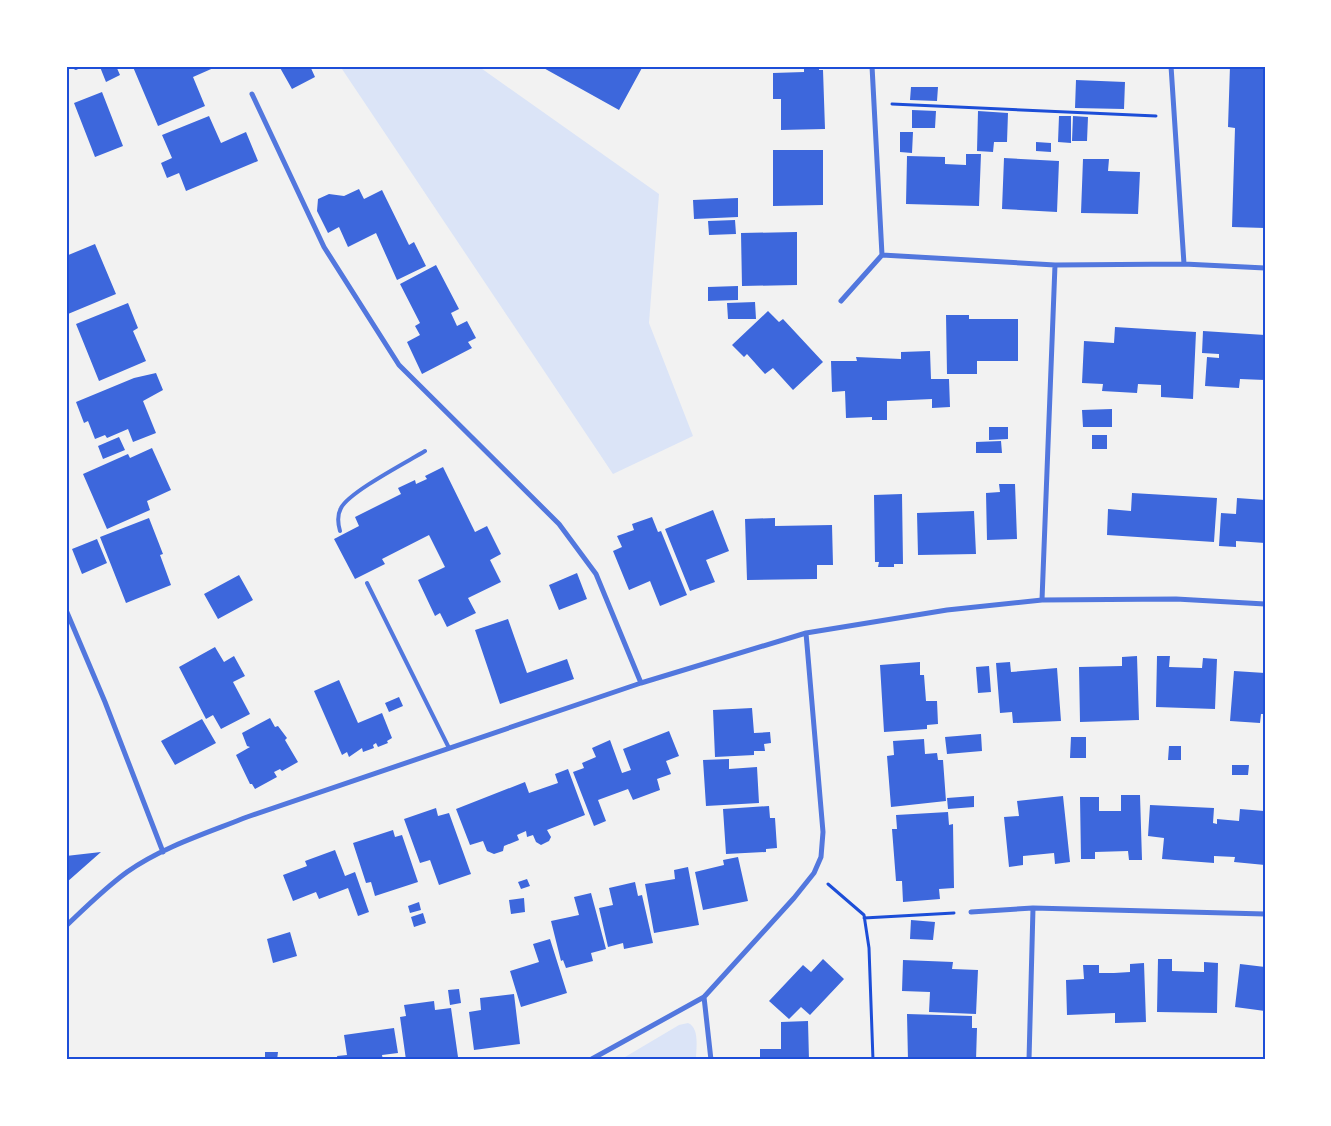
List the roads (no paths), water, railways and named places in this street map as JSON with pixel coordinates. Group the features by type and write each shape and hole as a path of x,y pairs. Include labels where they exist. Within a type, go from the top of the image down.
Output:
{"street":[{"path":"841,301 882,255 872,66"},
{"path":"1171,66 1184,264"},
{"path":"252,94 324,247 396,360 559,524 575,544 604,590 641,683"},
{"path":"882,255 1055,265 1184,264 1265,268"},
{"path":"1042,600 1055,265"},
{"path":"66,926 99,894 128,872 163,852 247,817 641,683 806,633 947,610 1042,600 1176,599 1265,604"},
{"path":"66,610 105,702 163,852"},
{"path":"590,1060 704,997 794,898 814,873 821,857 823,832 806,633"},
{"path":"971,912 1032,908 1265,914"},
{"path":"1028,1060 1032,908"},
{"path":"704,997 711,1060"}],"lane":[{"path":"340,531 338,522 341,508 354,495 425,451"},
{"path":"367,582 449,748"}]}
